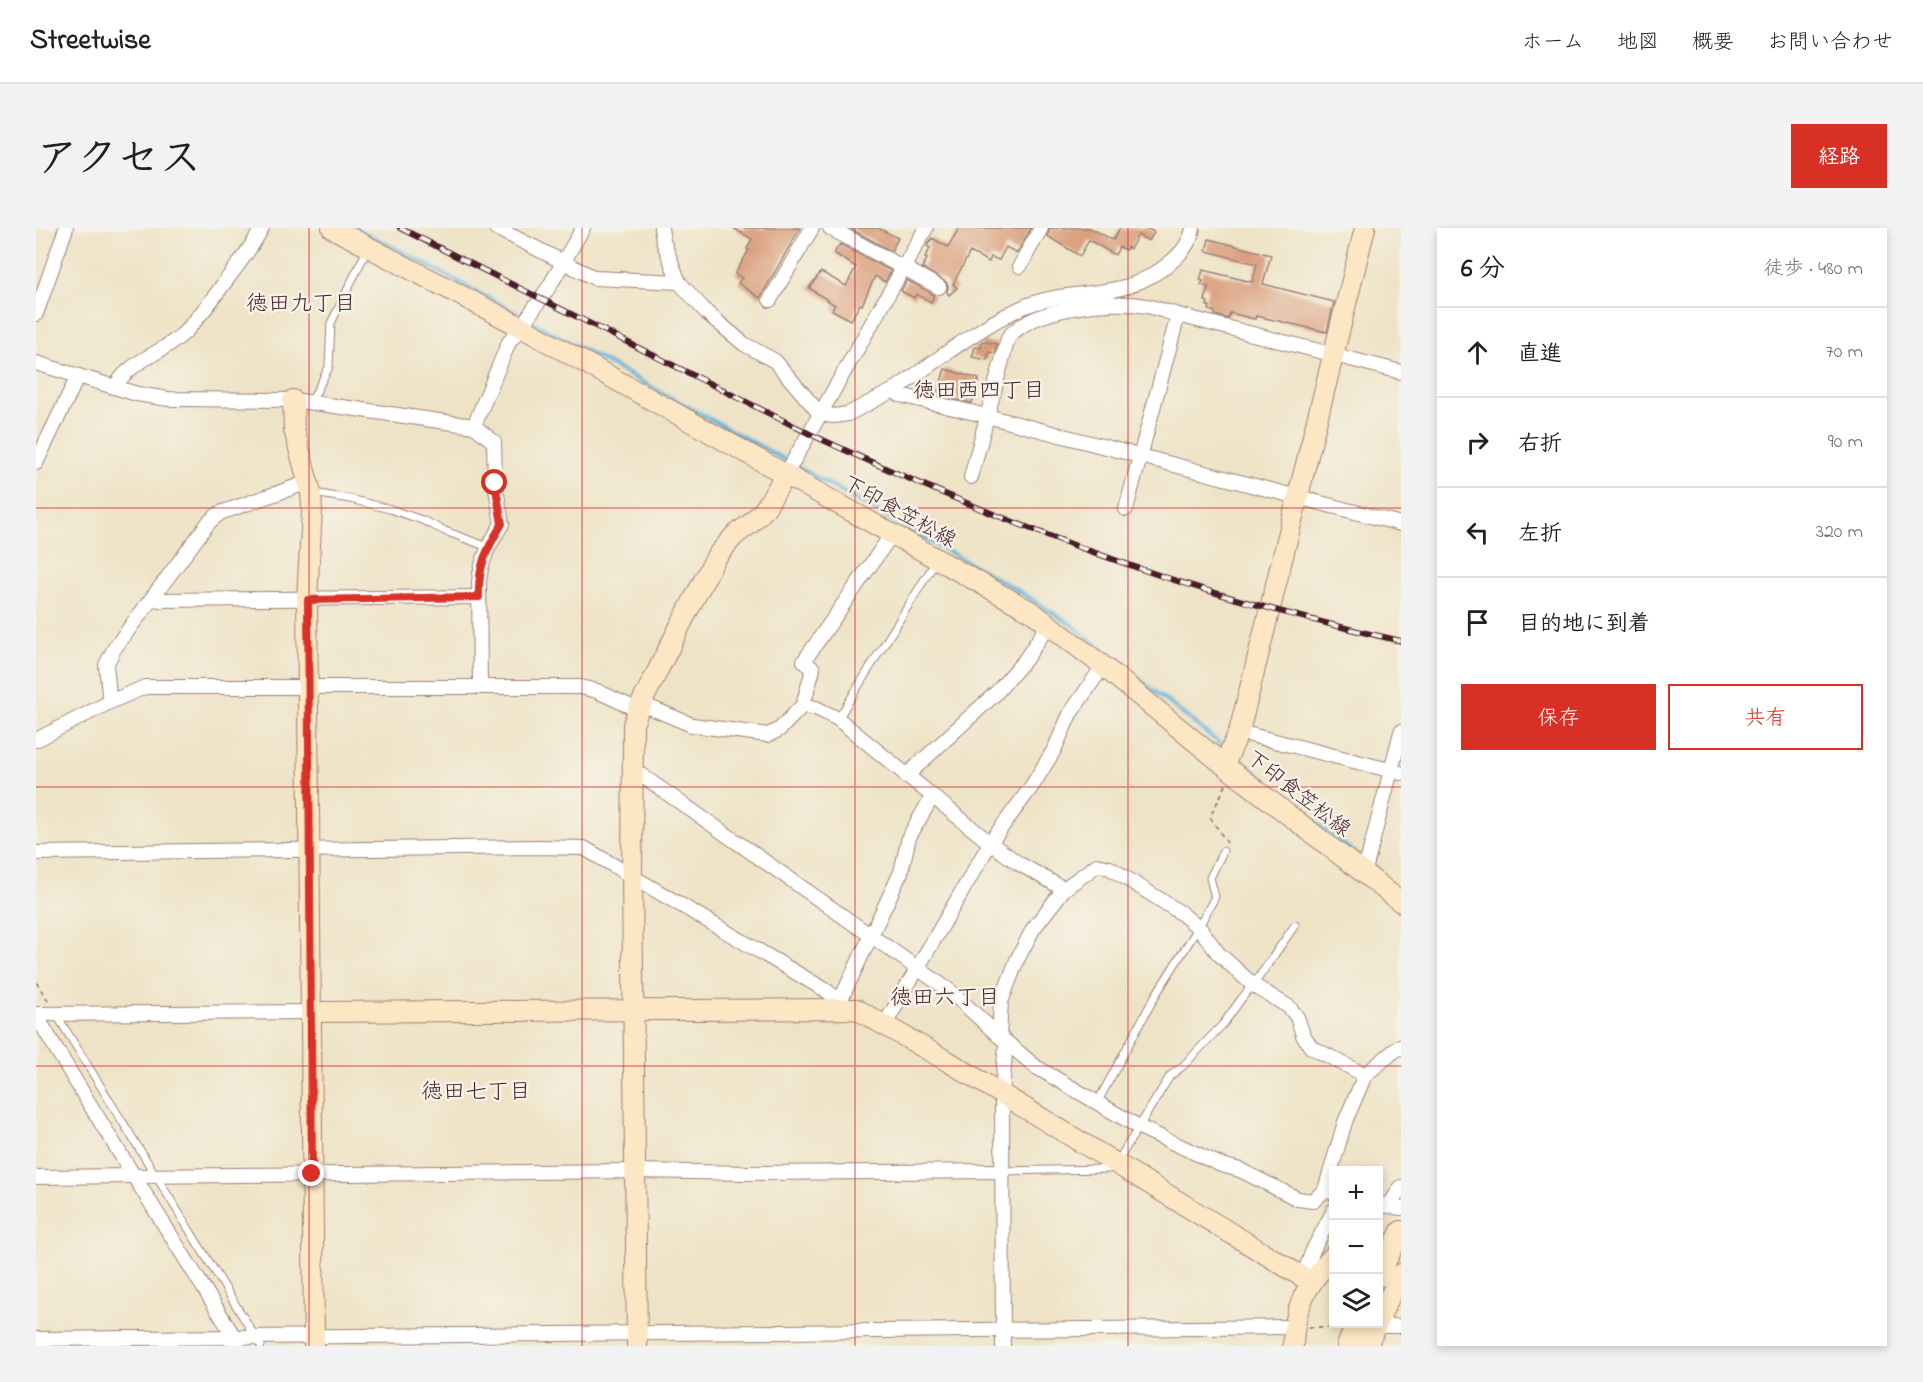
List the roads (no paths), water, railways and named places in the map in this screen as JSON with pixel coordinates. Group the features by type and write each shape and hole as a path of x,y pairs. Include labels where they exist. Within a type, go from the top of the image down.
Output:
{"street":[{"path":"36,314 66,228"},
{"path":"115,387 119,380 139,362 167,346 183,333 220,290 262,228"},
{"name":"下印食笠松線","path":"332,228 523,325 1032,612 1401,902"},
{"path":"496,228 595,278 679,282"},
{"path":"474,426 509,342 523,325 583,228"},
{"path":"661,228 663,241 679,282 717,321 744,344 775,361 820,414 834,416 848,414 894,390 998,320 1022,307 1049,298 1129,286 1159,271 1179,257 1193,228"},
{"path":"770,300 812,228"},
{"path":"830,228 939,287"},
{"path":"637,1340 632,734 638,710 716,557 734,536 764,510 926,228"},
{"path":"1020,266 1041,228"},
{"path":"1228,766 1365,228"},
{"path":"971,477 1008,338 1015,329 1034,318 1057,312 1089,306 1129,304 1145,306 1401,372"},
{"path":"1126,509 1178,315"},
{"path":"36,363 137,394 168,399 302,401 474,426 494,442 495,483 502,524 488,547 481,566 480,687"},
{"path":"36,463 78,376"},
{"path":"894,390 900,395 1401,524"},
{"path":"302,401 294,430 310,487 308,688 314,1341"},
{"path":"112,700 105,666 114,649 209,522 220,513 310,487"},
{"path":"36,740 112,700 145,687 579,687 597,691 638,710 649,707 692,725 768,735 780,729 803,705 813,669 804,661 892,534"},
{"path":"154,597 159,600 479,597"},
{"path":"906,776 996,693 1025,660 1049,624"},
{"path":"884,1026 990,843 1032,786 1054,750 1070,714 1102,666"},
{"path":"803,705 816,708 838,719 990,843 1018,863 1064,889"},
{"path":"1364,872 1396,772 1401,732"},
{"path":"1237,735 1396,772"},
{"path":"632,772 641,775 918,967 950,991 1036,1067 1139,1127 1221,1165 1240,1170 1298,1199 1313,1202 1329,1192"},
{"path":"840,1004 901,872 909,837 932,797"},
{"path":"36,853 584,848 827,991 840,1004"},
{"path":"1003,1346 1002,1095 1005,1052 1001,1002 1017,960 1034,929 1064,889 1097,865 1110,868 1181,913 1198,928 1218,953 1253,985 1289,1007 1297,1017 1303,1035 1311,1047 1365,1075"},
{"path":"237,1342 100,1123 36,1015 634,1009 840,1004 856,1009 949,1062 1307,1279"},
{"path":"1335,1166 1345,1122 1365,1075 1391,1052 1401,1048"},
{"path":"36,1177 635,1171 749,1173 1002,1171"},
{"path":"1390,1206 1401,1187"},
{"path":"36,1339 237,1342 637,1340 1003,1331 1293,1337 1313,1250 1329,1220"},
{"path":"1380,1274 1401,1232"},
{"path":"1307,1279 1329,1259"},
{"path":"1383,1311 1401,1274"},
{"path":"1383,1324 1401,1326"},
{"path":"1347,1346 1354,1328"},
{"path":"1367,1346 1375,1328"}],"lane":[{"path":"302,401 329,367 331,323 369,246"},
{"path":"310,487 390,509 488,547"},
{"path":"838,719 937,559"},
{"path":"1097,1102 1155,996 1215,897 1210,878 1222,851"},
{"path":"1002,1171 1108,1169 1116,1164 1170,1076 1184,1065 1224,1023 1295,925"},
{"path":"56,1014 258,1341"}],"waterway":[{"path":"355,228 523,317"},
{"path":"530,321 789,462"},
{"path":"796,466 1017,590 1072,625 1224,747"},
{"path":"1235,756 1364,861"},
{"path":"1370,865 1379,872"}],"railway":[{"path":"400,228 810,434 972,506 1170,579 1302,617 1401,641"}],"district":[{"name":"徳田九丁目","path":"301,302"},
{"name":"徳田西四丁目","path":"979,389"},
{"name":"徳田六丁目","path":"945,996"},
{"name":"徳田七丁目","path":"476,1090"}]}
